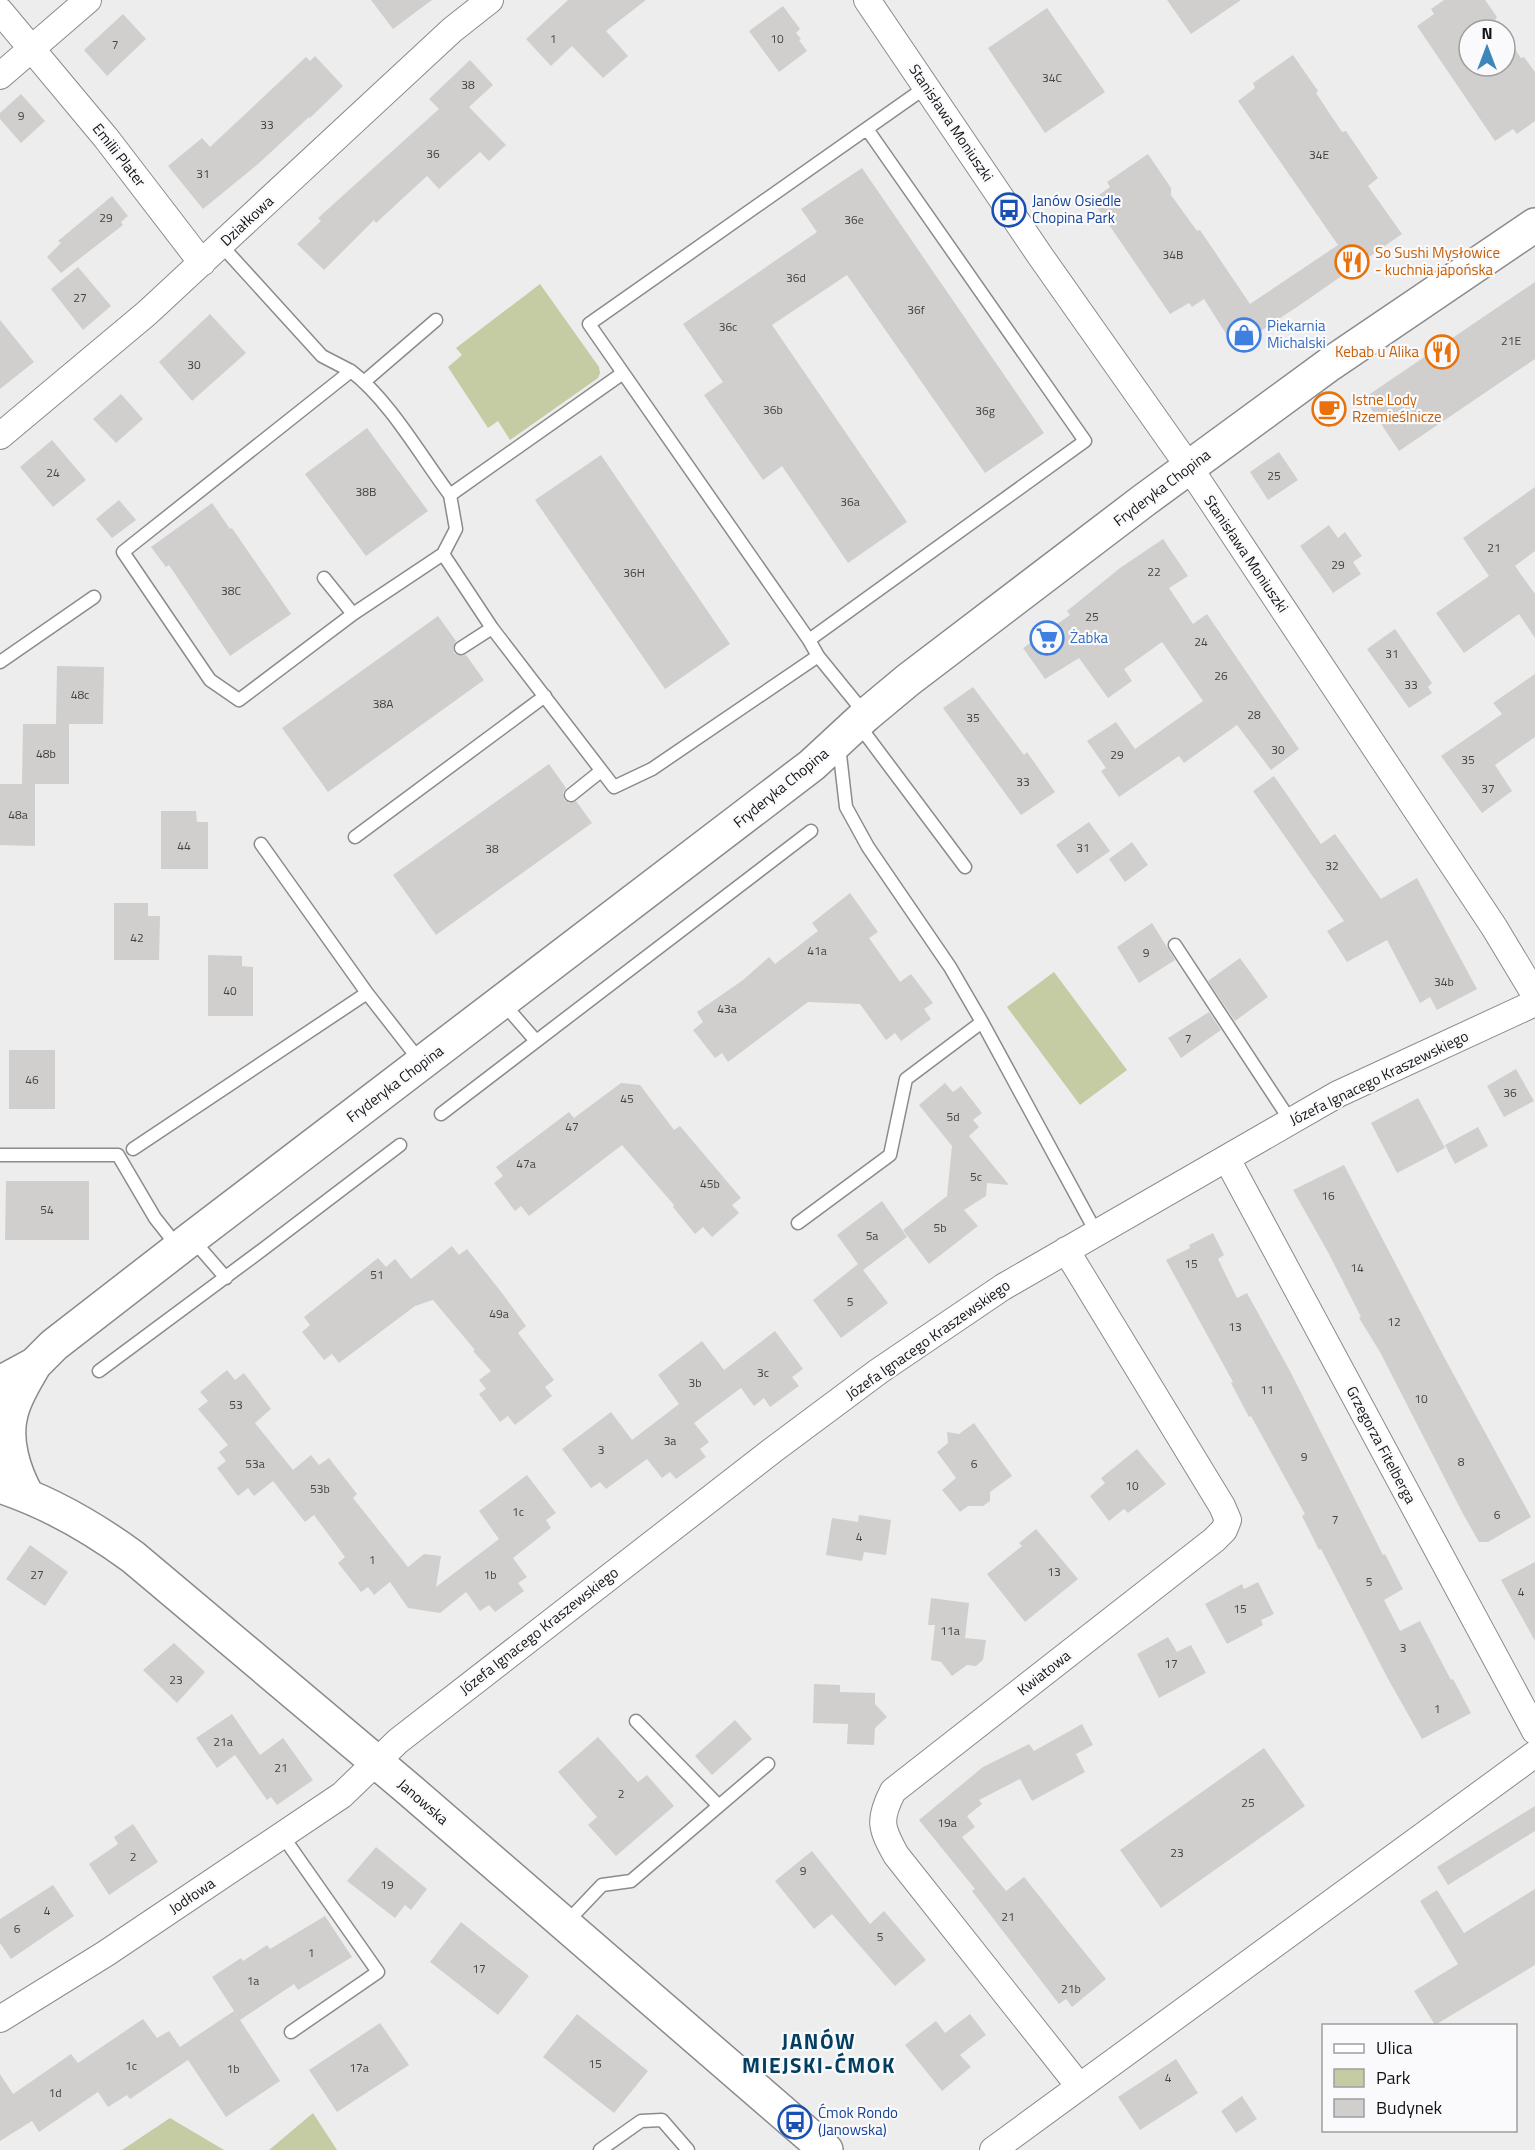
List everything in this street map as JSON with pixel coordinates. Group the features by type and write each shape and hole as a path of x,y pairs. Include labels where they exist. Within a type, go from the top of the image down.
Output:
{"street":[{"path":"0,76 88,0"},
{"name":"Działkowa","path":"0,436 147,313 452,30 490,0"},
{"name":"Stanisława Moniuszki","path":"867,0 1041,257 1189,467 1494,927 1535,995"},
{"name":"Emilii Plater","path":"0,11 106,138 202,263"},
{"name":"Fryderyka Chopina","path":"13,1491 19,1482 9,1427 11,1413 6,1397 54,1345 812,765 854,727 970,631 1330,364 1535,225"},
{"name":"Józefa Ignacego Kraszewskiego","path":"377,1763 398,1741 773,1450 879,1371 1003,1287 1338,1094 1535,1004"},
{"name":"Grzegorza Fitelberga","path":"1227,1159 1535,1731"},
{"name":"Kwiatowa","path":"1066,1250 1222,1506 1228,1520 1224,1530 1214,1540 893,1791 884,1810 884,1832 896,1855 1079,2086"},
{"name":"Janowska","path":"13,1491 85,1525 133,1557 377,1763 826,2150"},
{"path":"993,2150 1535,1754"},
{"name":"Jodłowa","path":"0,2019 105,1954 342,1795 377,1763"}],"lane":[{"path":"927,87 589,324 809,640 854,727 964,867"},
{"path":"809,640 1086,441 867,129"},
{"path":"221,245 322,356 351,371 365,381 379,397 450,495 456,529 443,554 353,614 239,700 210,680 123,552 351,371"},
{"path":"365,381 436,320"},
{"path":"450,495 623,373"},
{"path":"443,554 492,628 614,787 652,769 818,656"},
{"path":"324,578 353,614"},
{"path":"0,662 94,597"},
{"path":"461,648 492,628"},
{"path":"355,837 545,696"},
{"path":"854,727 846,807 868,847 950,967 1096,1232"},
{"path":"571,795 601,771"},
{"path":"441,1114 811,831"},
{"path":"261,844 367,993 421,1064"},
{"path":"1175,945 1290,1120"},
{"path":"133,1149 367,993"},
{"path":"502,1003 536,1041"},
{"path":"798,1223 890,1155 906,1079 982,1022"},
{"path":"99,1371 400,1146"},
{"path":"0,1155 118,1155 155,1218 226,1278"},
{"path":"636,1721 719,1806"},
{"path":"564,1925 602,1885 632,1881 768,1764"},
{"path":"282,1835 378,1971 291,2032"},
{"path":"600,2150 641,2121 662,2120 688,2150"}],"green space":[{"path":"540,284 599,367 600,373 598,378 510,440 498,421 488,428 448,367 462,355 456,348"},
{"path":"1054,972 1127,1070 1080,1105 1007,1007"},
{"path":"313,2113 337,2150 269,2150"},
{"path":"170,2118 224,2150 122,2150"}],"building":[{"path":"371,0 432,0 393,29"},
{"path":"568,0 646,0 606,31 628,56 603,78 572,46 551,66 526,39"},
{"path":"1167,0 1241,0 1191,34"},
{"path":"1444,0 1485,0 1496,18 1457,18 1457,78 1517,78 1517,52 1521,58 1524,57 1535,72 1535,121 1517,134 1513,129 1495,141 1417,26 1434,14 1431,9"},
{"path":"783,6 800,29 796,33 807,51 779,72 749,31"},
{"path":"1047,8 1105,92 1045,133 988,48"},
{"path":"123,14 146,39 107,76 84,50"},
{"path":"1293,55 1342,132 1346,131 1378,178 1368,186 1402,234 1235,348 1204,299 1192,307 1189,303 1170,314 1092,200 1110,187 1107,182 1148,154 1171,188 1171,195 1197,231 1200,230 1250,304 1338,245 1238,101 1255,88 1253,83"},
{"path":"315,56 343,86 258,164 203,209 168,166 202,138 210,147 306,57 310,61"},
{"path":"470,60 493,85 469,107 506,145 489,161 480,152 439,189 427,176 376,223 374,220 324,270 297,244 321,221 318,218 439,109 429,99"},
{"path":"21,94 45,121 21,143 0,119 0,113"},
{"path":"862,168 1044,433 985,473 847,275 772,325 907,522 848,563 782,466 763,480 704,395 723,382 683,324 817,232 801,209"},
{"path":"112,196 128,216 121,222 123,225 61,273 47,257 61,243 58,241"},
{"path":"78,267 111,306 83,330 51,289"},
{"path":"1535,282 1535,359 1399,451 1364,398"},
{"path":"210,314 246,353 192,401 159,362"},
{"path":"0,320 34,362 0,389"},
{"path":"121,394 143,419 116,443 93,419"},
{"path":"367,428 428,511 366,556 305,474"},
{"path":"52,440 86,480 53,507 20,467"},
{"path":"1279,452 1298,480 1268,500 1250,472"},
{"path":"601,455 730,644 665,689 535,500"},
{"path":"1535,487 1535,551 1515,566 1535,594 1535,638 1519,614 1464,653 1436,613 1489,576 1463,538"},
{"path":"119,500 136,520 112,538 96,519"},
{"path":"212,503 291,614 230,656 169,565 166,567 151,547"},
{"path":"1329,525 1338,538 1345,532 1362,556 1353,562 1361,574 1333,593 1300,546"},
{"path":"1163,539 1188,576 1169,588 1193,624 1207,614 1299,749 1271,770 1237,725 1184,763 1179,756 1119,797 1101,771 1106,768 1087,741 1116,722 1135,749 1203,701 1162,642 1124,669 1132,681 1108,698 1079,658 1045,679 1023,648 1070,615 1067,611 1120,568"},
{"path":"438,616 456,641 453,648 454,653 461,656 466,655 484,680 328,792 282,728"},
{"path":"1395,629 1432,683 1428,687 1432,693 1409,708 1367,649"},
{"path":"57,666 104,667 103,724 56,724"},
{"path":"1535,674 1535,737 1495,765 1512,791 1482,813 1441,756 1502,714 1493,703"},
{"path":"973,687 1024,755 1027,752 1055,792 1021,815 943,708"},
{"path":"23,724 69,724 69,784 35,784 35,846 0,845 0,784 22,784"},
{"path":"549,764 566,788 563,793 564,800 569,803 576,801 592,823 436,935 393,875"},
{"path":"1274,776 1321,844 1335,834 1381,899 1417,878 1477,989 1437,1010 1430,997 1420,1003 1387,940 1347,962 1327,931 1344,921 1253,791"},
{"path":"161,811 196,811 197,822 208,822 208,869 161,869"},
{"path":"1089,822 1110,851 1077,874 1056,845"},
{"path":"1132,842 1148,865 1125,882 1109,859"},
{"path":"850,893 878,932 869,938 900,982 911,974 933,1003 924,1009 931,1019 901,1041 895,1033 886,1040 860,1004 808,1002 728,1062 722,1053 715,1058 693,1030 703,1022 697,1012 743,980 769,957 775,964 818,931 812,923"},
{"path":"114,903 148,903 148,916 160,916 159,960 114,960"},
{"path":"1152,923 1175,960 1139,983 1117,947"},
{"path":"208,955 242,956 242,966 253,967 253,1016 208,1016"},
{"path":"1240,958 1268,997 1235,1021 1208,981"},
{"path":"1209,1012 1221,1030 1181,1058 1168,1038"},
{"path":"9,1050 55,1050 55,1109 9,1109"},
{"path":"1516,1069 1534,1101 1504,1117 1487,1086"},
{"path":"621,1083 640,1085 674,1130 680,1126 741,1198 732,1205 739,1213 712,1237 703,1227 695,1234 673,1207 674,1205 622,1145 529,1216 521,1206 515,1211 494,1183 503,1176 496,1167 569,1112 574,1118"},
{"path":"945,1083 953,1092 961,1086 982,1113 973,1120 979,1127 969,1136 1009,1185 987,1183 986,1196 964,1210 978,1226 929,1264 903,1230 947,1196 952,1146 919,1105"},
{"path":"1418,1098 1445,1148 1397,1173 1371,1123"},
{"path":"1478,1127 1488,1146 1455,1164 1445,1145"},
{"path":"1344,1165 1531,1517 1488,1542 1479,1542 1462,1512 1380,1352 1359,1318 1361,1317 1329,1254 1293,1190"},
{"path":"6,1181 89,1181 89,1240 5,1240"},
{"path":"882,1201 907,1237 863,1270 888,1303 841,1338 813,1300 858,1264 837,1235"},
{"path":"1213,1233 1224,1255 1218,1259 1237,1298 1247,1293 1291,1373 1383,1555 1385,1554 1403,1589 1384,1600 1400,1631 1420,1621 1471,1713 1422,1739 1387,1677 1321,1549 1319,1550 1302,1516 1305,1514 1251,1416 1249,1417 1231,1383 1233,1382 1166,1260"},
{"path":"452,1246 459,1255 467,1249 502,1293 526,1326 518,1333 554,1380 545,1387 552,1396 515,1425 508,1416 500,1422 479,1394 486,1389 479,1380 491,1371 433,1300 415,1306 339,1363 332,1354 324,1360 302,1332 310,1325 304,1317 378,1258 386,1267 395,1259 411,1279"},
{"path":"775,1331 803,1369 792,1377 799,1386 770,1407 764,1398 754,1406 741,1388 694,1423 709,1442 700,1449 706,1457 676,1479 670,1472 662,1478 647,1459 606,1489 600,1482 591,1488 562,1449 611,1412 632,1440 679,1404 658,1375 702,1341 724,1370"},
{"path":"227,1370 235,1380 244,1373 271,1409 255,1423 293,1470 311,1455 319,1465 329,1458 357,1494 353,1498 408,1567 424,1554 441,1556 436,1587 499,1539 479,1511 527,1475 556,1513 546,1520 551,1528 513,1558 527,1577 518,1583 524,1591 495,1612 489,1605 480,1611 466,1592 440,1613 408,1608 390,1582 374,1595 368,1587 361,1592 338,1563 345,1557 314,1515 305,1522 273,1481 254,1496 248,1488 238,1496 217,1468 226,1461 219,1452 228,1445 198,1409 208,1401 200,1392"},
{"path":"974,1423 1012,1476 990,1492 990,1501 983,1506 968,1506 960,1512 942,1490 956,1478 937,1452 948,1443 947,1432 959,1434"},
{"path":"1137,1449 1166,1484 1128,1513 1124,1509 1109,1521 1090,1496 1105,1483 1101,1478"},
{"path":"859,1515 891,1520 886,1555 864,1552 862,1561 826,1555 832,1518 858,1522"},
{"path":"1036,1529 1078,1579 1025,1622 987,1574 1022,1546 1019,1543"},
{"path":"30,1545 68,1572 45,1606 6,1579"},
{"path":"1535,1562 1535,1641 1501,1580"},
{"path":"1258,1582 1274,1614 1261,1620 1263,1625 1227,1644 1205,1604 1242,1584 1244,1589"},
{"path":"931,1598 969,1603 965,1638 986,1640 983,1660 976,1666 967,1665 952,1676 941,1662 931,1660 935,1625 928,1625"},
{"path":"1168,1637 1177,1652 1191,1645 1206,1673 1159,1698 1137,1654"},
{"path":"174,1643 205,1672 177,1703 143,1670"},
{"path":"814,1684 840,1685 840,1692 875,1693 875,1704 887,1717 875,1728 874,1745 847,1744 848,1724 813,1723"},
{"path":"232,1714 260,1755 283,1738 313,1780 277,1805 271,1797 267,1800 235,1755 217,1768 196,1738"},
{"path":"735,1720 752,1739 712,1775 695,1756"},
{"path":"1082,1724 1093,1745 1076,1754 1085,1772 1032,1801 1020,1779 979,1800 982,1804 967,1816 975,1827 962,1837 1006,1891 1024,1877 1106,1979 1072,2007 1066,1999 1059,2004 972,1891 975,1889 919,1820 983,1767 1029,1744 1034,1751"},
{"path":"598,1737 638,1782 647,1775 674,1806 616,1856 588,1825 597,1817 558,1772"},
{"path":"1264,1748 1305,1806 1161,1908 1120,1850"},
{"path":"1535,1806 1535,1831 1448,1885 1437,1867"},
{"path":"133,1824 158,1862 109,1895 89,1864 118,1844 114,1837"},
{"path":"376,1847 427,1889 411,1910 405,1905 395,1918 347,1881"},
{"path":"812,1851 870,1924 884,1911 926,1960 895,1986 832,1914 814,1929 775,1881"},
{"path":"53,1885 74,1916 11,1959 0,1943 0,1919"},
{"path":"1535,1889 1535,1965 1434,2024 1414,1991 1458,1964 1420,1901 1437,1890 1464,1933"},
{"path":"325,1916 352,1957 298,1990 294,1984 240,2020 212,1977 241,1958 243,1961 267,1945 270,1949"},
{"path":"461,1922 529,1976 498,2015 430,1962"},
{"path":"234,2011 280,2081 226,2117 188,2060 130,2099 127,2095 108,2107 98,2092 39,2132 32,2121 0,2141 0,2074 13,2094 71,2054 78,2063 143,2019 157,2038 169,2031 180,2047"},
{"path":"577,2014 648,2071 614,2113 543,2057"},
{"path":"970,2014 986,2035 960,2055 971,2067 942,2091 905,2045 936,2021 945,2033"},
{"path":"380,2023 409,2065 337,2112 309,2070"},
{"path":"1176,2059 1198,2093 1140,2130 1118,2097"},
{"path":"1242,2096 1257,2119 1236,2133 1221,2111"}],"place":[{"name":"Janów Osiedle Chopina Park","path":"1009,210"},
{"name":"So Sushi Mysłowice - kuchnia japońska","path":"1352,262"},
{"name":"Piekarnia Michalski","path":"1244,335"},
{"name":"Kebab u Alika","path":"1442,352"},
{"name":"Istne Lody Rzemieślnicze","path":"1329,409"},
{"name":"Żabka","path":"1047,638"},
{"name":"Ćmok Rondo (Janowska)","path":"795,2122"}],"district":[{"name":"JANÓW MIEJSKI-ĆMOK","path":"819,2054"}]}
